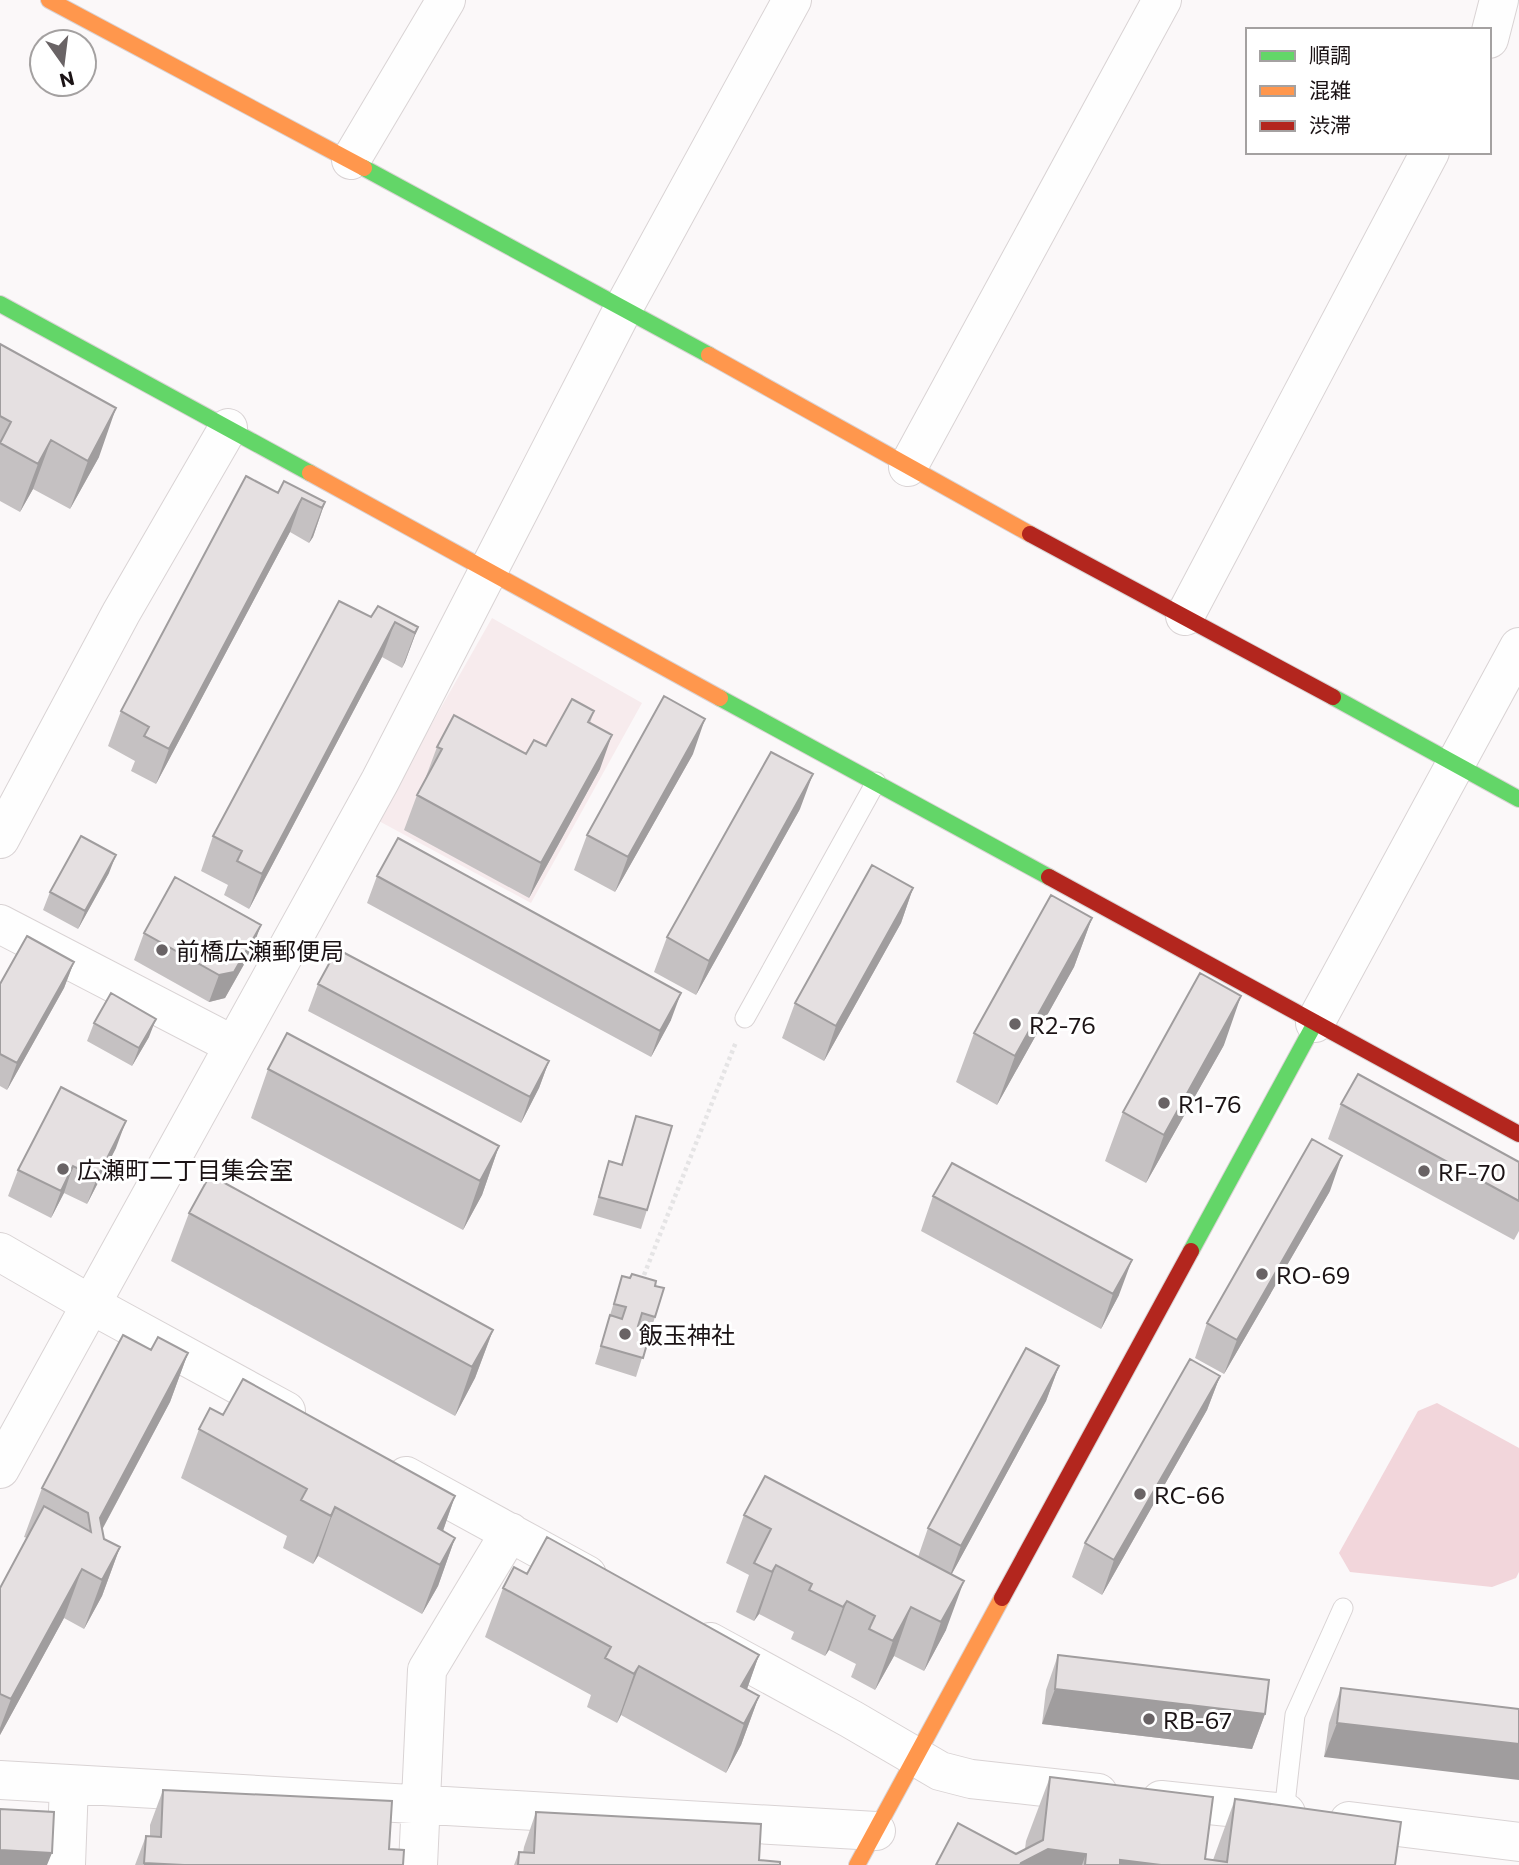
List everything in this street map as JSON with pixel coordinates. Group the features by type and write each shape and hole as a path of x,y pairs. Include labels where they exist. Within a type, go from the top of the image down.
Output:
{"street":[{"path":"49,0 624,307 908,467 1519,799"},
{"path":"351,160 446,0"},
{"path":"0,1469 380,780 624,307 792,0"},
{"path":"908,467 1162,0"},
{"path":"1491,31 1499,0"},
{"path":"1508,0 1519,5"},
{"path":"1185,616 1429,154"},
{"path":"0,304 1519,1134"},
{"path":"0,839 121,613 228,428"},
{"path":"858,1865 1519,647"},
{"path":"0,924 233,1045"},
{"path":"0,1252 318,1428"},
{"path":"377,1461 619,1592"},
{"path":"418,1865 427,1670 510,1532"},
{"path":"680,1626 940,1771 971,1779 1519,1842"},
{"path":"0,1780 876,1831"},
{"path":"66,1865 69,1784"}],"lane":[{"path":"745,1018 876,782"},
{"path":"1284,1813 1295,1715 1343,1608"}],"path":[{"path":"644,1275 745,1018"}],"shaded area":[{"path":"492,618 642,703 531,903 377,820"},
{"path":"1437,1403 1519,1448 1519,1572 1516,1578 1492,1587 1350,1572 1339,1553 1418,1411"}],"building":[{"path":"0,344 116,408 88,461 51,440 38,464 0,443 11,422 0,416"},
{"path":"246,476 278,493 284,481 325,502 322,508 302,498 169,749 144,736 149,727 121,711"},
{"path":"339,601 371,617 378,606 418,627 415,633 395,622 262,874 237,861 242,851 213,836"},
{"path":"664,696 705,719 628,857 587,835"},
{"path":"572,699 594,711 588,722 612,735 541,863 417,795 442,749 437,747 454,715 526,754 534,740 546,746"},
{"path":"771,752 813,774 709,961 667,937"},
{"path":"81,836 116,855 85,911 50,892"},
{"path":"398,838 681,993 660,1031 377,876"},
{"path":"872,865 913,888 836,1026 795,1003"},
{"path":"175,877 261,925 234,972 219,975 144,933"},
{"path":"1051,895 1092,918 1015,1056 974,1033"},
{"path":"27,936 74,962 17,1063 0,1054 0,984"},
{"path":"337,949 549,1061 530,1097 318,984"},
{"path":"1200,973 1241,996 1164,1135 1123,1112"},
{"path":"111,993 156,1019 139,1048 94,1023"},
{"path":"287,1033 499,1146 480,1181 268,1069"},
{"path":"1358,1074 1519,1162 1519,1201 1341,1104"},
{"path":"61,1087 126,1121 97,1178 73,1166 61,1191 18,1170"},
{"path":"636,1116 672,1126 647,1210 599,1197 609,1161 622,1165"},
{"name":"RO-69","path":"1312,1139 1342,1156 1237,1340 1207,1323"},
{"path":"952,1163 1132,1260 1113,1294 933,1196"},
{"path":"210,1175 493,1330 472,1367 189,1213"},
{"path":"632,1274 656,1281 655,1286 664,1288 655,1317 642,1313 638,1326 651,1330 643,1358 601,1346 610,1315 622,1319 626,1307 614,1304 622,1276 630,1278"},
{"path":"123,1335 151,1350 158,1337 188,1353 100,1518 104,1539 120,1547 102,1580 82,1569 11,1699 0,1694 0,1588 44,1506 91,1532 88,1513 42,1488"},
{"path":"1026,1348 1059,1366 961,1546 928,1528"},
{"name":"RC-66","path":"1190,1359 1220,1376 1114,1560 1085,1543"},
{"path":"243,1379 455,1496 438,1528 455,1538 440,1565 335,1507 331,1516 301,1500 307,1489 199,1429 210,1408 223,1415"},
{"path":"765,1476 964,1581 941,1622 911,1607 893,1641 869,1629 875,1616 847,1601 843,1607 809,1590 812,1584 776,1565 772,1572 754,1563 771,1529 744,1515"},
{"path":"547,1537 759,1655 741,1686 759,1696 744,1724 639,1666 634,1674 605,1658 611,1647 503,1588 514,1567 527,1574"},
{"path":"1058,1655 1269,1680 1265,1714 1055,1689"},
{"path":"1341,1688 1519,1709 1519,1744 1337,1723"},
{"path":"1050,1777 1213,1797 1205,1859 1227,1862 1235,1799 1401,1822 1395,1865 1161,1865 1120,1860 1120,1865 1085,1865 1086,1854 1048,1849 1020,1865 936,1865 958,1823 1016,1854 1043,1840"},
{"path":"163,1790 392,1801 389,1849 404,1850 403,1865 144,1863 146,1836 161,1837"},
{"path":"0,1809 54,1812 52,1853 0,1850"},
{"path":"536,1812 761,1824 759,1860 780,1862 780,1865 518,1865 519,1852 534,1853"}],"traffic: fast":[{"path":"364,168 709,355"},
{"path":"0,304 310,473"},
{"path":"1333,697 1519,799"},
{"path":"720,698 1049,877"},
{"path":"1191,1251 1315,1023"}],"traffic: slow":[{"path":"49,0 364,168"},
{"path":"709,355 1030,534"},
{"path":"310,473 720,698"},
{"path":"857,1865 1002,1598"}],"traffic: jam":[{"path":"1030,534 1333,697"},
{"path":"1049,877 1519,1134"},
{"path":"1002,1598 1191,1251"}],"place":[{"name":"前橋広瀬郵便局","path":"162,950"},
{"name":"R2-76","path":"1015,1024"},
{"name":"R1-76","path":"1164,1103"},
{"name":"広瀬町二丁目集会室","path":"63,1169"},
{"name":"RF-70","path":"1424,1171"},
{"name":"RO-69","path":"1262,1274"},
{"name":"飯玉神社","path":"625,1334"},
{"name":"RC-66","path":"1140,1494"},
{"name":"RB-67","path":"1149,1719"}]}
